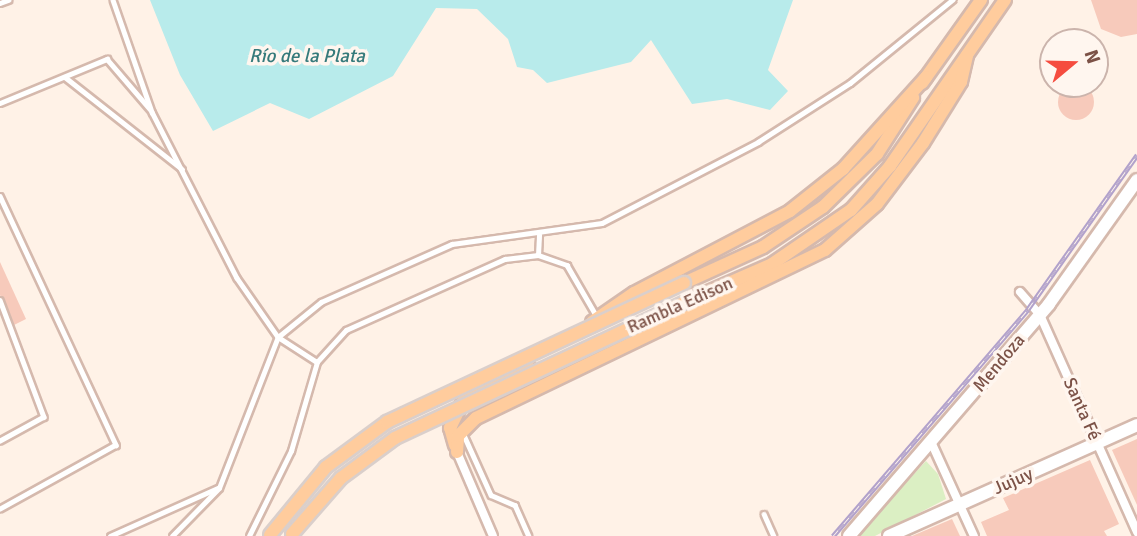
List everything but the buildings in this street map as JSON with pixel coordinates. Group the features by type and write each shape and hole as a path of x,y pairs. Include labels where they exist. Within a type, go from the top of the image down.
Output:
{"main road":[{"name":"Rambla Edison","path":"269,536 326,467 387,422 763,247 823,208 877,154 926,77 981,0"},
{"name":"Rambla Edison","path":"292,535 341,478 395,438 772,264 851,210 890,166 1005,0"},
{"path":"457,452 462,430 825,250 877,204 923,143 961,82 967,55"},
{"path":"457,452 450,428 463,401 642,288 790,211 843,169 926,77"}],"street":[{"name":"Mendoza","path":"849,536 932,444 1040,315 1137,180"},
{"name":"Santa Fé","path":"1020,292 1040,315 1137,532"},
{"name":"Jujuy","path":"889,536 1137,425"},
{"path":"932,444 974,536"},
{"path":"457,452 493,536"}],"lane":[{"path":"0,3 8,0"},
{"path":"113,0 152,112"},
{"path":"172,536 219,488 278,337 321,302 374,273 452,244 540,235 603,223 758,142 850,83 952,0"},
{"path":"0,103 107,59 152,112 197,190 237,278 278,337 317,362"},
{"path":"65,76 181,169 197,190"},
{"path":"0,196 116,445 0,509"},
{"path":"538,255 540,235"},
{"path":"249,536 291,451 317,362 346,330 374,313 505,259 538,255 567,265 598,318"},
{"path":"0,300 44,417 0,441"},
{"path":"462,430 491,495 516,505 529,536"},
{"path":"110,536 219,488"},
{"path":"764,514 774,536"}],"green space":[{"path":"926,461 938,474 946,499 875,536 857,536"}],"water":[{"name":"Río de la Plata","path":"150,0 793,0 768,70 788,91 770,110 727,99 692,104 651,40 631,62 547,83 533,70 517,67 508,39 477,9 436,8 393,76 309,119 270,103 213,131 180,75"}],"railway":[{"path":"833,536 1028,309 1137,155"}]}
